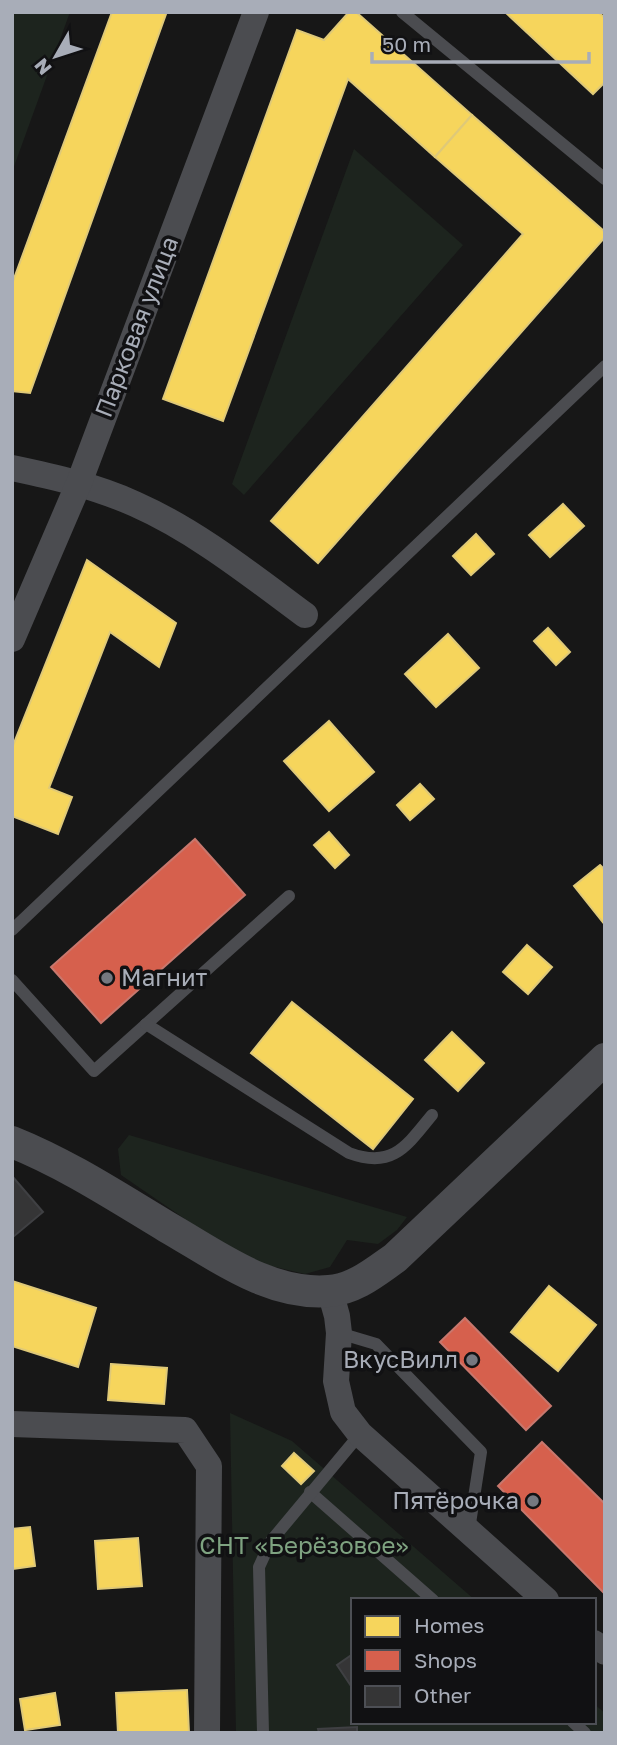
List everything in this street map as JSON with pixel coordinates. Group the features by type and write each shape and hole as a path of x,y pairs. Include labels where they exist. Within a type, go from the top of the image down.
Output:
{"street":[{"name":"Парковая улица","path":"12,639 79,483 256,12"},
{"path":"12,468 79,483 137,505 183,530 243,569 305,615"},
{"path":"12,1142 49,1157 245,1273 290,1289 330,1291 364,1281 395,1258 605,1059"},
{"path":"330,1291 339,1333 336,1381 343,1412 360,1434 544,1598"},
{"path":"12,1424 186,1430 209,1466 207,1733"}],"lane":[{"path":"402,12 605,179"},
{"path":"12,930 605,366"},
{"path":"12,980 94,1071 289,896"},
{"path":"146,1024 349,1153 368,1160 396,1155 432,1115"},
{"path":"339,1333 376,1344 481,1452 469,1531"},
{"path":"263,1733 259,1567 271,1541 360,1434"},
{"path":"310,1492 431,1598"}],"green space":[{"path":"12,12 70,12 12,172"},
{"path":"354,149 463,245 244,495 232,484"},
{"path":"129,1135 407,1217 397,1230 378,1244 347,1240 330,1267 305,1274 258,1263 220,1243 121,1175 118,1149"},
{"name":"СНТ «Берёзовое»","path":"230,1413 292,1441 473,1598 351,1598 351,1724 596,1724 596,1706 605,1713 605,1733 236,1733"}],"building: Homes":[{"path":"112,12 166,14 30,393 12,391 12,284"},
{"path":"349,12 356,12 472,115 435,157 348,79 223,421 163,399 297,30 324,40"},
{"path":"505,12 598,12 605,18 605,82 593,94"},
{"path":"472,115 605,232 605,237 318,563 271,521 523,234 435,157"},
{"path":"563,504 584,526 550,557 529,535"},
{"path":"476,534 494,554 471,575 453,556"},
{"path":"87,560 176,623 159,667 110,632 49,788 72,797 58,834 12,816 12,748"},
{"path":"548,628 570,652 556,665 534,641"},
{"path":"448,634 479,668 436,707 405,674"},
{"path":"329,721 374,772 329,811 284,761"},
{"path":"420,784 434,799 410,820 397,805"},
{"path":"329,832 349,855 335,868 314,845"},
{"path":"600,865 605,870 605,925 574,886"},
{"path":"527,945 552,967 528,994 503,972"},
{"path":"292,1002 413,1099 373,1149 251,1053"},
{"path":"452,1032 484,1063 458,1091 425,1060"},
{"path":"12,1281 96,1308 78,1367 12,1346"},
{"path":"549,1286 596,1325 558,1371 511,1332"},
{"path":"111,1364 167,1368 164,1404 108,1400"},
{"path":"294,1453 314,1471 301,1484 282,1466"},
{"path":"30,1527 35,1566 12,1569 12,1529"},
{"path":"138,1538 142,1586 98,1589 95,1541"},
{"path":"187,1690 189,1733 118,1733 116,1693"},
{"path":"55,1693 60,1725 25,1730 20,1699"}],"building: Shops":[{"path":"195,839 245,895 101,1023 51,967"},
{"path":"465,1318 551,1406 526,1430 440,1342"},
{"path":"542,1442 605,1504 605,1594 498,1486"}],"building: Other":[{"path":"12,1176 43,1212 13,1237 12,1236"},
{"path":"351,1655 351,1686 337,1665"},
{"path":"357,1727 357,1733 319,1733 318,1729"}],"place":[{"name":"Магнит","path":"107,978"},
{"name":"ВкусВилл","path":"472,1360"},
{"name":"Пятёрочка","path":"533,1501"}]}
